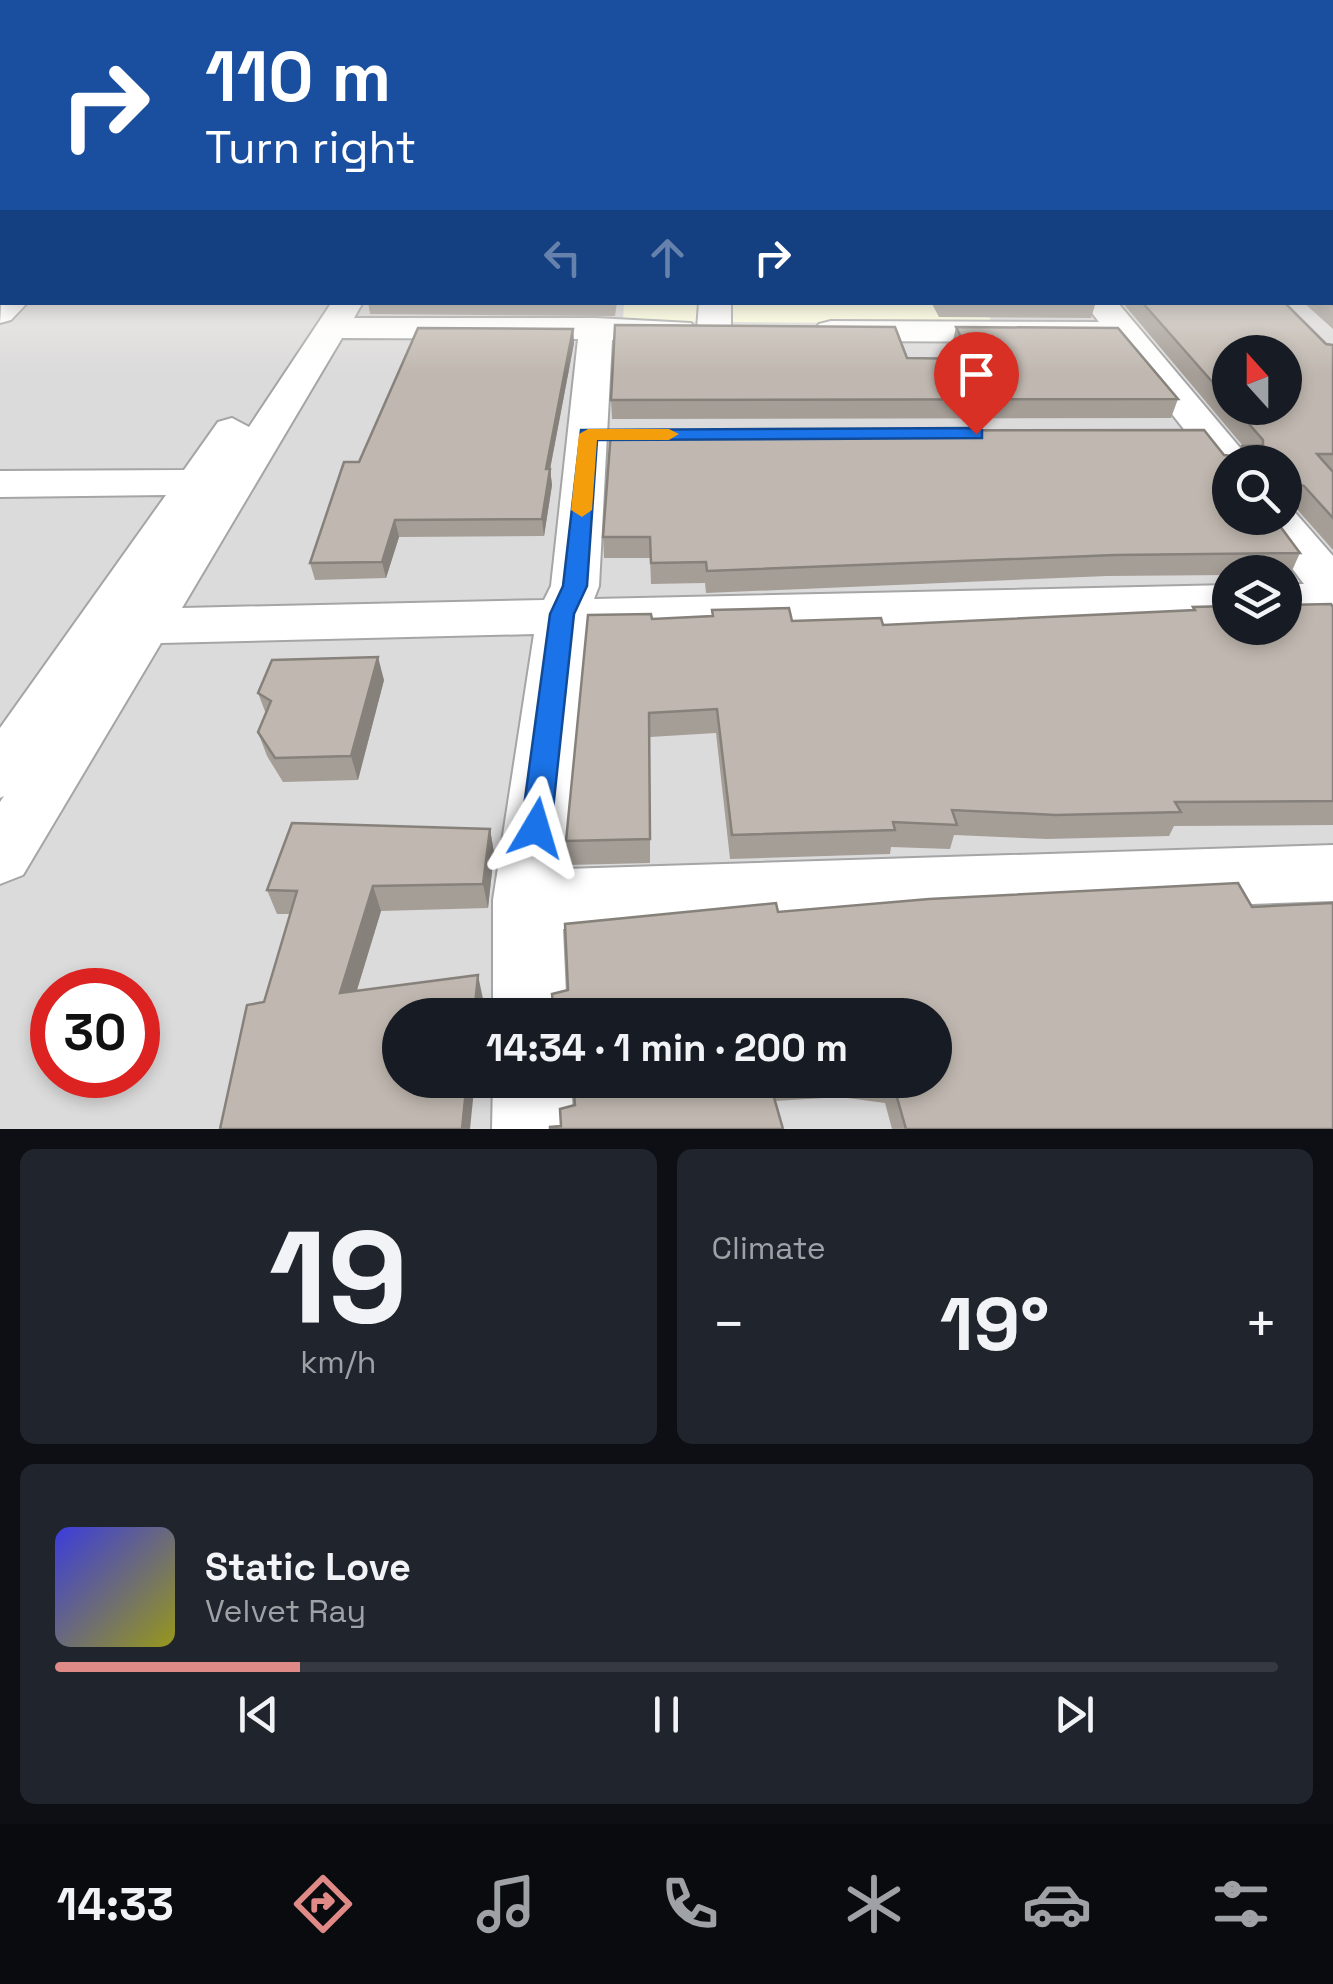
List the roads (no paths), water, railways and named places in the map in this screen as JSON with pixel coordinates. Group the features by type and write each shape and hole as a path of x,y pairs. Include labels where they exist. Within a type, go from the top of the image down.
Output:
{"street":[{"path":"1102,305 1203,443"},
{"path":"0,856 123,628 216,482 333,311 596,328 715,316 753,330"},
{"path":"530,998 527,900 562,614 575,586 607,434 596,328"},
{"path":"792,330 1122,332"},
{"path":"0,484 216,482"},
{"path":"1290,535 1333,587"},
{"path":"1302,600 1333,599"},
{"path":"0,774 123,628 562,614 1212,601"},
{"path":"527,900 1333,873"},
{"path":"532,1098 533,1129"}]}
